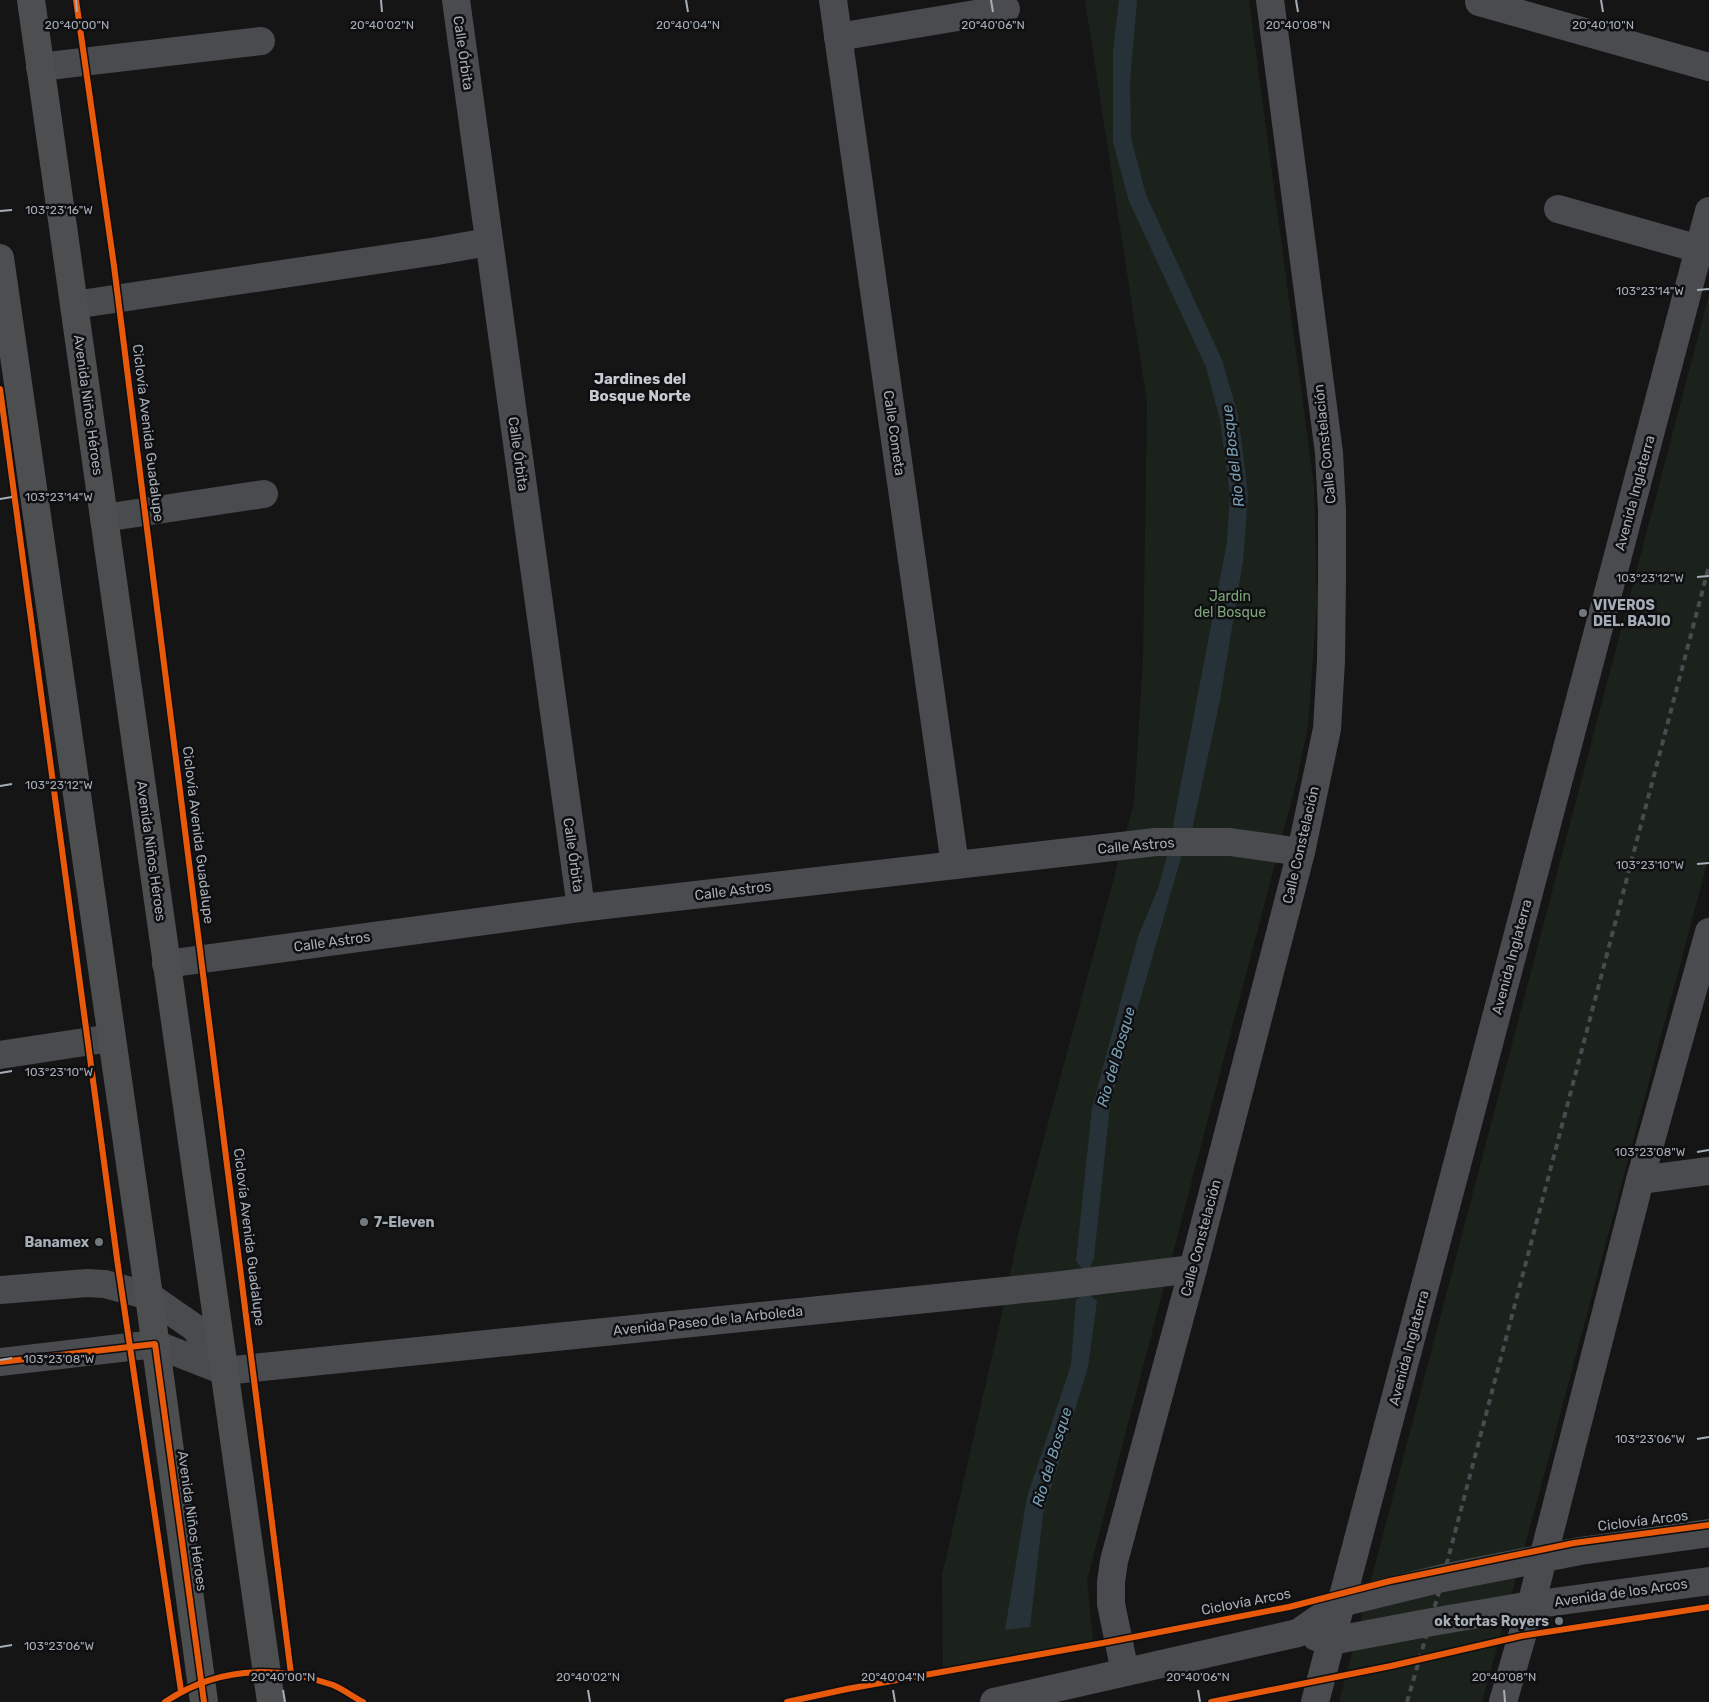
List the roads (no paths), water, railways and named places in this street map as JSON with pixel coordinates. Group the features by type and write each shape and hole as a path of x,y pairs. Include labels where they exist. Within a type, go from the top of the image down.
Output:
{"main road":[{"name":"Avenida Niños Héroes","path":"31,0 270,1702"},
{"name":"Avenida Niños Héroes","path":"0,258 155,1344 204,1702"}],"street":[{"name":"Calle Órbita","path":"456,0 581,908"},
{"name":"Calle Cometa","path":"833,0 955,865"},
{"name":"Calle Constelación","path":"1125,1672 1112,1604 1111,1582 1114,1561 1193,1270 1301,852 1327,728 1331,661 1332,510 1329,453 1270,0"},
{"path":"1479,2 1709,67"},
{"path":"838,37 1006,9"},
{"path":"40,67 261,41"},
{"path":"1558,209 1699,249"},
{"name":"Avenida Inglaterra","path":"1315,1702 1709,211"},
{"path":"74,305 488,242"},
{"path":"104,518 264,494"},
{"name":"Calle Astros","path":"166,964 581,908 1156,842 1230,842 1301,852"},
{"path":"1503,1702 1640,1180 1709,932"},
{"path":"0,1055 111,1038"},
{"path":"1640,1180 1709,1171"},
{"name":"Avenida Paseo de la Arboleda","path":"0,1362 155,1344 224,1371 1193,1270"},
{"path":"0,1290 87,1283 105,1284 148,1296 195,1328 224,1371"},
{"name":"Avenida de los Arcos","path":"994,1702 1298,1633 1341,1603 1443,1578 1580,1550 1709,1533"},
{"name":"Avenida de los Arcos","path":"1298,1633 1331,1641 1530,1605 1709,1581"}],"water":[{"name":"Rio del Bosque","path":"1119,0 1137,0 1130,81 1131,138 1146,195 1222,360 1238,415 1248,494 1243,561 1220,700 1192,830 1180,836 1173,825 1227,542 1230,495 1220,420 1206,367 1129,201 1113,142 1113,52"},
{"name":"Rio del Bosque","path":"1184,847 1110,1105 1094,1258 1087,1274 1076,1261 1092,1108 1138,937 1159,886 1169,848"},
{"name":"Rio del Bosque","path":"1086,1292 1097,1301 1088,1367 1043,1514 1030,1627 1005,1630 1027,1497 1071,1365 1076,1300"}],"railway":[{"path":"1407,1702 1443,1578 1709,566"}],"place":[{"name":"VIVEROS DEL. BAJIO","path":"1583,613"},
{"name":"7-Eleven","path":"364,1222"},
{"name":"Banamex","path":"99,1242"},
{"name":"ok tortas Royers","path":"1559,1621"}],"district":[{"name":"Jardines del Bosque Norte","path":"640,388"}],"park label":[{"name":"Jardin del Bosque","path":"1230,604"}]}
